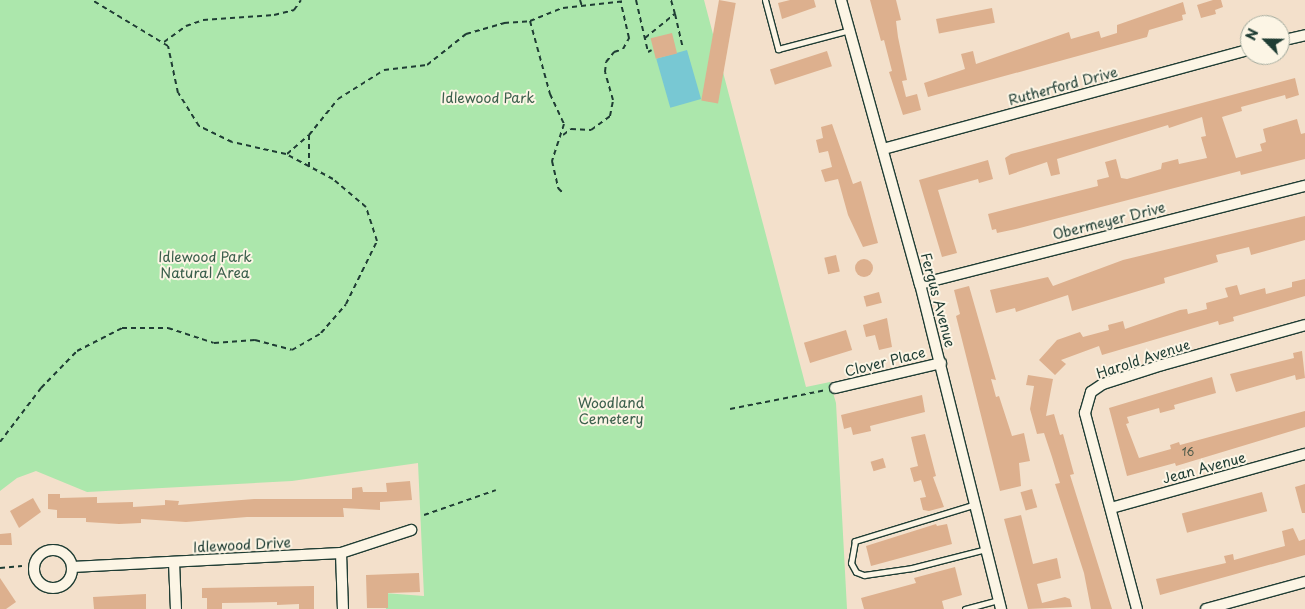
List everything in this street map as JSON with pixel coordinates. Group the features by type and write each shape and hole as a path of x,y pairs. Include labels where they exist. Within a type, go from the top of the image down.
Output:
{"street":[{"name":"Fergus Avenue","path":"841,0 920,284 1000,604"},
{"path":"1290,39 1305,35"},
{"name":"Rutherford Drive","path":"883,149 1240,53"},
{"name":"Obermeyer Drive","path":"920,284 1305,186"},
{"name":"Harold Avenue","path":"1137,609 1085,413 1091,392 1103,384 1162,365 1305,325"},
{"name":"Clover Place","path":"835,388 940,362"},
{"name":"Jean Avenue","path":"1111,508 1305,454"},
{"name":"Idlewood Drive","path":"72,567 341,553 411,530"},
{"path":"341,553 343,609"},
{"path":"174,562 176,609"},
{"path":"1206,609 1305,582"}],"lane":[{"path":"765,0 778,49 850,29"},
{"path":"976,504 855,540 852,563 856,572 864,575 912,568 986,549"},
{"path":"965,609 1000,604"}],"path":[{"path":"0,442 41,388 77,351 122,328 168,328 214,343 255,340 292,350 321,333 346,304 377,241 366,207 333,179 286,154 232,142 200,126 178,93 168,46 92,0"},
{"path":"163,43 186,26 203,20 274,15 294,10 301,0"},
{"path":"580,0 582,6"},
{"path":"636,0 648,52 652,50"},
{"path":"671,0 683,48"},
{"path":"563,136 571,129 591,130 610,116 613,100 605,72 606,62 614,52 623,49 629,38 621,2"},
{"path":"286,154 309,135 338,99 384,70 427,65 466,34 504,23 530,20 562,8 626,2"},
{"path":"645,38 675,14"},
{"path":"530,20 550,94 564,124 563,136 552,162 558,188 562,192"},
{"path":"309,135 309,167"},
{"path":"730,409 835,388"},
{"path":"424,515 496,490"},
{"path":"0,568 22,566"}],"green space":[{"path":"0,0 704,0 806,387 830,382 836,403 847,609 386,609 384,593 424,596 418,463 292,481 87,492 36,471 17,478 0,491"}],"water":[{"path":"687,50 701,99 670,108 656,59"}],"building":[{"path":"719,0 736,3 718,103 701,100"},
{"path":"790,0 814,0 816,7 782,19 778,3"},
{"path":"870,0 896,0 901,20 896,21 898,37 907,80 902,81 906,97 917,94 921,110 903,115 889,72 892,71 884,40 881,41"},
{"path":"1213,0 1221,0 1223,7 1215,10 1216,14 1201,18 1197,5"},
{"path":"1183,2 1186,14 1182,15 1183,20 1149,30 1147,37 928,97 924,83 965,69 961,54 973,51 976,64 1069,32 1071,39 1099,31 1101,38 1117,33 1117,25"},
{"path":"992,8 995,23 939,34 936,19"},
{"path":"672,33 677,53 656,59 651,38"},
{"path":"827,51 832,66 775,85 770,70"},
{"path":"1295,78 1299,95 1286,99 1285,95 1241,107 1242,111 1222,117 1236,158 1262,151 1260,144 1266,142 1263,129 1297,119 1301,134 1305,133 1305,159 1241,175 1240,171 1016,229 997,233 996,229 992,230 988,214 1098,186 1097,180 1109,177 1105,162 1116,159 1121,178 1127,179 1161,169 1162,163 1178,159 1179,164 1207,158 1201,137 1206,136 1202,117 1169,128 1168,125 1057,159 1060,174 1051,176 1047,162 1009,175 1005,158 1011,154"},
{"path":"832,124 853,184 861,181 878,243 863,247 848,215 838,179 825,182 821,170 832,167 828,151 819,153 816,140 823,138 821,127"},
{"path":"988,160 993,179 979,183 978,179 938,190 957,253 942,257 919,180"},
{"path":"1305,216 1305,240 1251,255 1249,247 1216,255 1218,262 1164,278 1165,283 1072,311 1068,295 1016,312 1015,308 996,313 990,290 1048,277 1053,286 1123,260"},
{"path":"836,255 840,272 828,274 824,258"},
{"path":"864,259 870,262 873,268 870,274 864,277 858,274 855,268 858,262"},
{"path":"1305,279 1305,296 1233,317 1234,321 1219,325 1218,321 1102,355 1099,346 1061,360 1066,364 1055,375 1039,360 1057,340 1080,332 1083,337 1109,330 1108,325 1123,321 1125,329 1180,310 1187,309 1188,314 1207,309 1206,303 1228,297 1225,288 1237,285 1240,295 1265,288 1266,294 1292,287 1292,282"},
{"path":"969,286 996,380 991,379 996,397 999,396 1012,436 1024,433 1030,461 1019,463 1021,486 1000,491 956,316 960,314 954,290"},
{"path":"879,292 882,303 866,307 864,296"},
{"path":"887,318 892,347 879,350 875,335 866,337 863,325"},
{"path":"846,330 852,350 810,363 804,343"},
{"path":"1302,351 1305,378 1296,380 1295,375 1236,392 1230,374 1294,358 1293,353"},
{"path":"1028,375 1053,379 1046,416 1054,414 1060,435 1063,434 1074,474 1070,475 1112,609 1091,609 1084,573 1055,484 1060,483 1044,433 1037,434 1030,409 1034,386 1026,385"},
{"path":"1212,377 1216,393 1174,405 1175,409 1160,413 1159,408 1127,417 1129,423 1126,424 1139,458 1171,449 1170,445 1179,442 1180,445 1305,411 1305,427 1176,466 1175,463 1127,476 1109,408"},
{"path":"922,395 925,412 870,426 871,431 853,435 851,427 844,429 841,415"},
{"path":"925,434 936,476 933,477 944,507 929,511 923,510 920,498 926,497 921,480 914,482 910,468 918,466 911,437"},
{"path":"883,458 886,468 873,471 871,462"},
{"path":"410,481 412,500 380,502 380,510 343,508 344,517 247,517 186,522 141,519 141,523 119,524 86,522 86,518 57,518 57,510 48,509 48,494 60,494 60,498 97,497 97,503 133,502 133,507 165,505 165,500 179,501 178,505 254,499 352,499 352,488 362,487 363,492 387,492 386,483"},
{"path":"1305,484 1305,513 1302,513 1295,487"},
{"path":"1032,489 1037,507 1026,511 1020,492"},
{"path":"1262,492 1267,511 1187,533 1182,513"},
{"path":"33,498 41,512 19,528 10,511"},
{"path":"1021,515 1033,564 1057,558 1061,578 1037,584 1042,603 1065,597 1070,599 1072,607 1028,609 1004,519"},
{"path":"936,524 937,526 947,524 952,544 871,566 866,546"},
{"path":"1293,528 1299,541 1305,539 1305,555 1160,595 1156,579 1226,563 1224,556 1233,554 1234,560 1285,546 1282,531"},
{"path":"11,533 12,545 0,545 0,534"},
{"path":"955,567 962,595 942,601 944,609 864,609 861,598 916,583 914,578"},
{"path":"419,573 420,592 388,593 388,608 367,608 366,575"},
{"path":"0,578 16,602 6,609 0,609"},
{"path":"314,586 314,609 299,609 299,604 277,605 277,602 222,603 222,609 207,609 207,598 202,598 202,588"},
{"path":"146,594 146,609 94,609 93,597"}],"park label":[{"name":"Idlewood Park","path":"488,98"},
{"name":"Idlewood Park Natural Area","path":"205,266"},
{"name":"Woodland Cemetery","path":"611,412"}]}
